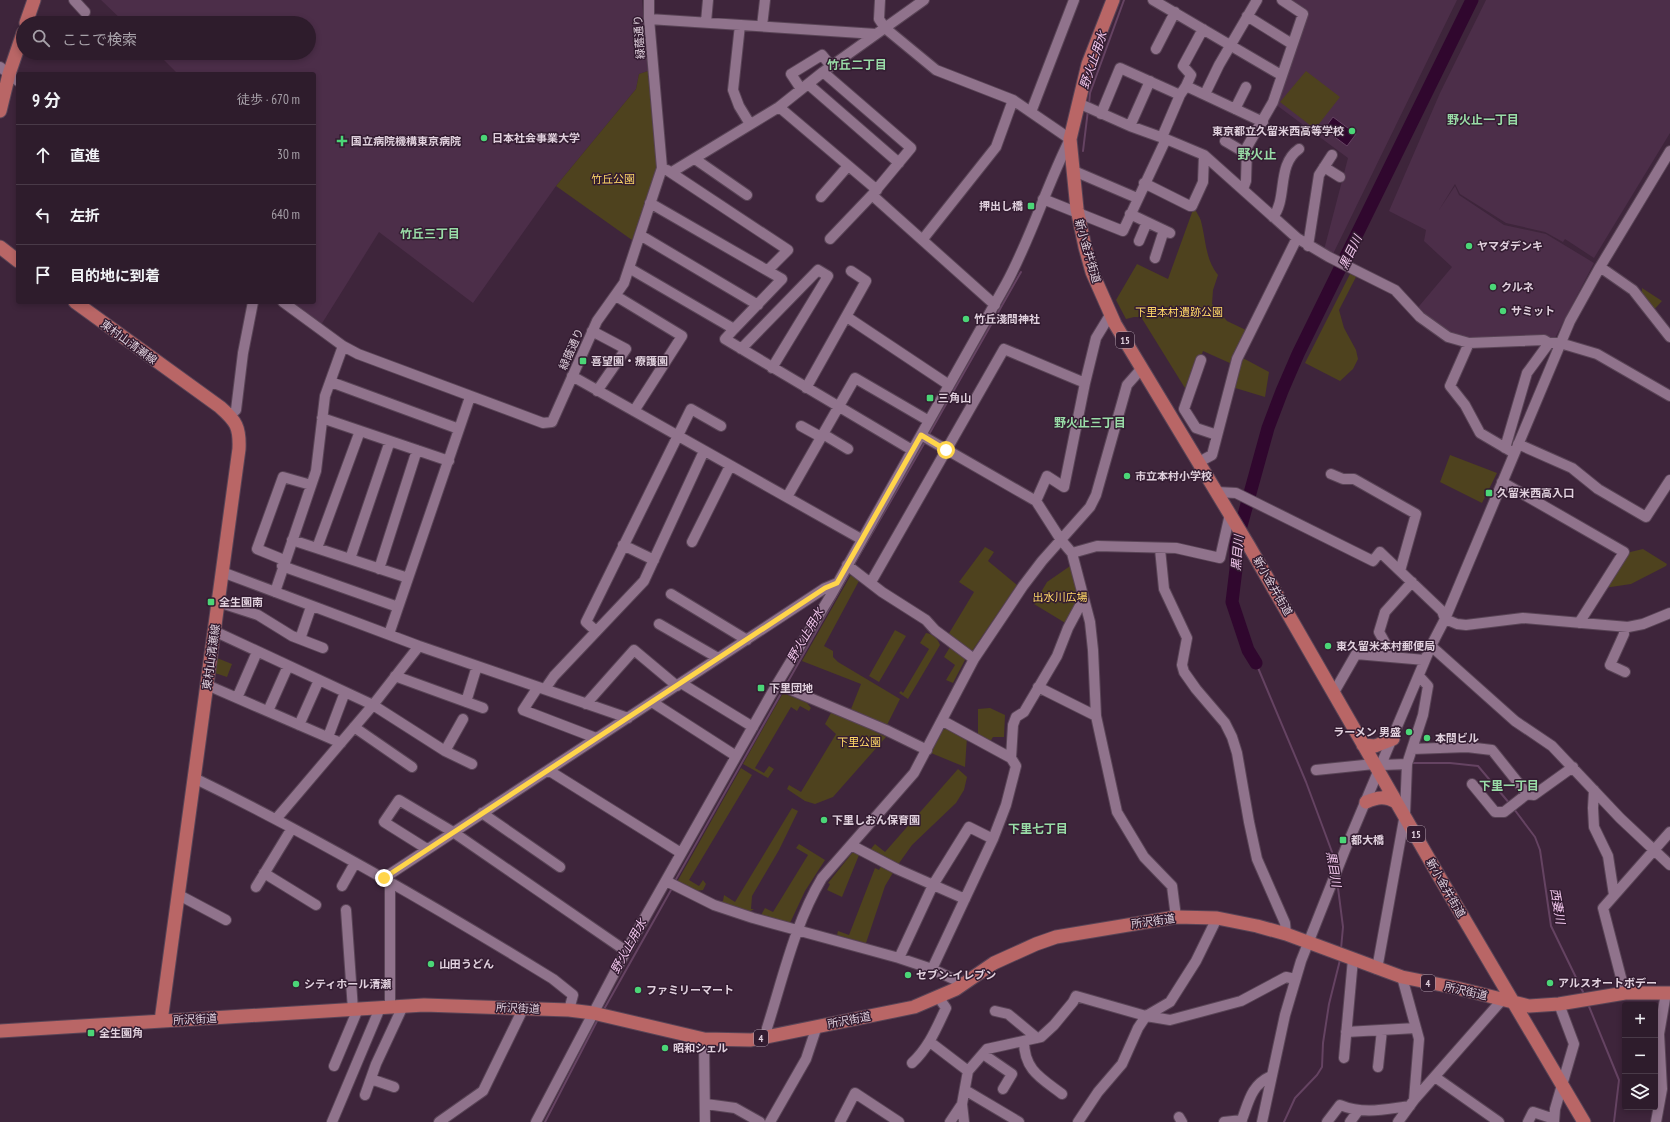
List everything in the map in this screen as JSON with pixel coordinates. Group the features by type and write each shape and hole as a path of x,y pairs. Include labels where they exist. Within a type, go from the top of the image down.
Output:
{"main road":[{"path":"28,16 34,0"},
{"name":"新小金井街道","path":"1113,0 1088,64 1084,106 1070,139 1078,213 1092,272 1110,315 1232,517 1333,694 1363,745 1378,767 1507,1001 1562,1084 1584,1122"},
{"path":"0,111 9,74 16,54"},
{"path":"0,248 16,260"},
{"name":"東村山清瀬線","path":"77,304 230,415 237,425 240,435 161,1021"},
{"path":"1363,745 1375,746 1393,739"},
{"path":"1366,802 1382,797 1396,802"},
{"name":"所沢街道","path":"0,1031 424,1005 524,1007 569,1010 593,1013 704,1039 730,1041 768,1037 914,1007 939,998 964,984 1000,960 1043,941 1086,932 1176,917 1217,918 1257,926 1286,934 1402,977 1457,988 1529,1006 1559,1004 1625,993 1668,993"}],"street":[{"path":"74,0 85,12"},
{"name":"緑蔭通り","path":"285,304 343,346 358,354 470,397 547,424 552,422 597,321 624,283 662,168 649,19 649,0"},
{"path":"706,22 708,0"},
{"path":"762,26 765,0"},
{"path":"536,1122 626,951 736,756 753,727 782,687 837,583 850,567 861,540 912,450 925,437 929,421 995,305 1021,254 1043,199 1070,139 1013,100 936,70 885,28 879,19 880,0"},
{"path":"672,172 677,167 695,159 779,107 827,69 924,0"},
{"path":"1031,112 1074,0"},
{"path":"1153,0 1173,7 1203,29 1281,74"},
{"path":"1204,94 1257,0"},
{"path":"1243,189 1246,181 1247,147 1263,122 1273,102 1281,74 1303,14 1282,0"},
{"path":"1156,49 1173,7"},
{"path":"1247,16 1292,44"},
{"path":"649,19 762,26 823,32 876,34"},
{"path":"740,25 733,90 739,106 750,124"},
{"path":"1043,199 1123,231 1164,138 1183,90 1191,75 1183,66 1203,29"},
{"path":"830,239 875,193 899,163 911,148 827,69 822,55 791,74 899,163"},
{"path":"1101,114 1120,68 1150,81 1204,94 1263,122"},
{"path":"1130,126 1150,81"},
{"path":"1235,109 1246,87"},
{"path":"923,239 996,147 1013,100"},
{"path":"1084,106 1204,155 1297,238 1308,246 1395,290 1420,317 1448,337 1469,343 1544,340 1549,343 1560,343 1597,354 1670,396"},
{"path":"779,107 848,166 923,239 995,305"},
{"path":"1225,140 1247,154"},
{"path":"1273,217 1278,211 1284,172 1299,149"},
{"path":"1262,1122 1271,1076 1295,979 1328,890 1366,802 1378,767 1393,739 1560,343 1600,267 1670,151"},
{"path":"1144,183 1192,206 1203,182 1204,155"},
{"path":"1308,246 1319,175 1332,155"},
{"path":"695,159 747,196"},
{"path":"821,197 848,166"},
{"path":"1324,167 1340,177"},
{"path":"662,168 672,172 788,250 768,270"},
{"path":"1074,171 1137,198"},
{"path":"650,203 782,279 725,339 912,450"},
{"path":"1130,214 1167,231 1155,258"},
{"path":"1139,241 1147,222"},
{"path":"640,235 758,305"},
{"path":"1199,462 1212,454 1237,359 1297,238"},
{"path":"1600,267 1633,290 1670,337"},
{"path":"629,268 734,329"},
{"path":"741,349 818,270 828,276 772,368"},
{"path":"806,388 866,281 852,271"},
{"path":"616,296 682,336 634,410"},
{"path":"230,415 236,410 243,353 253,304"},
{"path":"1036,502 1047,476 1064,487 1085,383 1096,338 1110,315"},
{"path":"847,317 950,385"},
{"path":"592,331 626,349 597,391"},
{"path":"1469,343 1450,386 1465,405 1480,433 1505,448 1516,449 1572,468 1598,489 1646,517 1670,480"},
{"path":"1505,448 1527,373 1549,343"},
{"path":"275,592 316,472 325,396 343,346"},
{"path":"871,582 1004,349 1085,383"},
{"path":"1201,360 1184,409 1196,428 1217,435"},
{"path":"768,1037 767,1028 798,930 806,907 822,878 914,773 974,659 1023,586 1090,508 1096,495 1127,385 1142,368"},
{"path":"572,376 861,540"},
{"path":"787,497 855,378 929,421"},
{"path":"331,382 459,429"},
{"path":"389,634 470,397"},
{"path":"596,631 586,622 691,409 721,426"},
{"path":"322,418 449,460"},
{"path":"801,426 848,449"},
{"path":"317,548 360,431"},
{"path":"925,437 1036,502 1061,540 1072,553 1083,600 1090,622 1093,650 1096,716 1116,812 1144,857 1172,886 1176,917"},
{"path":"350,559 390,441"},
{"path":"379,569 417,450"},
{"path":"596,738 523,710 541,688 644,581 704,451"},
{"path":"692,542 730,466"},
{"path":"1331,474 1343,479 1354,479 1416,514 1400,571"},
{"path":"311,485 283,477 257,550 284,563 398,607"},
{"path":"1502,482 1624,552 1579,623"},
{"path":"1217,492 1236,493 1373,561 1380,552 1442,611 1444,619"},
{"path":"1072,553 1097,546 1160,549 1176,548 1220,558 1232,517"},
{"path":"292,540 408,578"},
{"path":"623,545 654,560"},
{"path":"1160,549 1164,589 1187,638 1182,665 1184,672 1196,689 1225,723 1232,737 1237,753 1248,822 1257,859 1285,923 1286,934"},
{"path":"850,567 882,592 926,620 935,630 974,659"},
{"path":"222,572 311,607 419,646 628,718"},
{"path":"1394,657 1379,632 1385,612 1412,582"},
{"path":"387,880 427,849 825,588 837,583"},
{"path":"671,594 747,640"},
{"path":"1011,758 1014,721 1016,717 1024,712 1057,656 1068,628 1083,600"},
{"path":"218,602 258,615 300,639 323,648"},
{"path":"300,639 311,607"},
{"path":"1444,619 1456,624 1466,625 1523,618 1623,627 1643,624 1670,613"},
{"path":"659,624 718,658"},
{"path":"1623,627 1624,634 1610,665 1625,672"},
{"path":"214,631 372,705 445,750 472,764"},
{"path":"276,819 341,743 419,646"},
{"path":"1432,646 1515,721 1552,746 1654,852 1670,865"},
{"path":"586,704 634,650 679,684 753,727"},
{"path":"237,698 257,652"},
{"path":"1333,694 1356,654 1426,660"},
{"path":"268,711 288,666"},
{"path":"466,702 477,666"},
{"path":"395,676 483,708"},
{"path":"1377,969 1405,814 1407,764 1423,715 1428,686 1420,676"},
{"path":"299,725 319,680"},
{"path":"207,685 341,743"},
{"path":"782,687 886,730 927,750"},
{"path":"1038,687 1096,716"},
{"path":"328,737 345,692"},
{"path":"652,702 736,756"},
{"path":"445,750 463,719"},
{"path":"932,970 993,839 1006,805 1016,766 1011,758 942,721"},
{"path":"354,727 412,767"},
{"path":"1412,749 1468,747 1492,750 1527,794 1534,795 1573,767"},
{"path":"1316,770 1407,764"},
{"path":"548,770 681,853"},
{"path":"194,778 276,819 387,880 553,979 573,995 569,1010"},
{"path":"1472,784 1495,812 1504,812 1527,794"},
{"path":"1594,790 1592,808 1594,826 1608,856 1614,895"},
{"path":"427,849 384,822 399,800 453,832 626,951"},
{"path":"482,813 560,867"},
{"path":"899,958 933,885 969,827 993,839"},
{"path":"256,887 292,828"},
{"path":"1625,993 1603,908 1654,852 1670,832"},
{"path":"851,845 897,869 965,899"},
{"path":"342,886 355,863"},
{"path":"264,873 316,905"},
{"path":"332,1122 385,1008 387,880"},
{"path":"666,881 714,905 899,958 964,984"},
{"path":"179,895 226,920"},
{"path":"334,1066 355,1010 346,910"},
{"path":"1078,1122 1098,1092 1122,1064 1138,1028 1146,1016 1170,1002 1196,961 1217,918"},
{"path":"1344,1058 1346,1032 1345,957"},
{"path":"964,1122 962,1104 968,1071 983,1054 988,1049 1037,1038 1050,1030 1073,1002 1076,996 1146,1016 1170,1020 1241,1000 1286,977 1295,979"},
{"path":"1402,977 1420,1039 1412,1103"},
{"path":"1656,1122 1662,1089 1659,1034 1668,993"},
{"path":"912,1063 930,1042 946,1008 939,998"},
{"path":"1398,1122 1412,1103 1435,1077 1507,1001"},
{"path":"1528,1122 1533,1112 1554,1120 1555,1108 1574,1044 1559,1004"},
{"path":"365,1094 403,1006"},
{"path":"439,1122 483,1092 524,1007"},
{"path":"995,1011 1008,1014 1037,1038"},
{"path":"770,1122 806,1059 817,1026"},
{"path":"1346,1032 1416,1028"},
{"path":"1378,1067 1382,1030"},
{"path":"704,1039 706,1104 705,1122"},
{"path":"1024,1041 1024,1056 1037,1074 1062,1094"},
{"path":"930,1042 968,1071"},
{"path":"983,1054 1012,1074 1003,1089"},
{"path":"1224,1122 1241,1121 1253,1089 1260,1081 1271,1076"},
{"path":"1435,1077 1499,1122"},
{"path":"371,1078 394,1087"},
{"path":"965,1090 1005,1118 1019,1122"},
{"path":"840,1122 856,1093 899,1122"},
{"path":"1327,1122 1340,1105 1364,1112 1412,1103"},
{"path":"706,1104 736,1108 760,1122"},
{"path":"950,1122 962,1104"},
{"path":"1350,1122 1358,1111"}],"shaded area":[{"name":"日本社会事業大学","path":"101,0 642,0 648,71 639,74 636,89 556,186 473,303 379,232 321,325 295,304 316,304 316,72 176,72 164,60 316,60 316,16 118,16"},
{"name":"東京都立久留米西高等学校","path":"1290,0 1457,0 1333,254 1324,250 1348,158 1275,104 1306,12"},
{"path":"1486,0 1670,0 1670,133 1594,258 1565,239 1563,242 1545,232 1506,223 1460,194 1455,184 1439,210 1455,186 1459,195 1504,225 1546,234 1594,263 1555,338 1546,337 1459,342 1415,311 1452,267 1424,241 1426,230 1389,211 1440,93"},
{"path":"1333,117 1356,134 1347,146 1324,129"}],"green space":[{"name":"竹丘公園","path":"648,71 657,169 632,240 556,186 636,89 639,74"},
{"path":"1306,71 1340,97 1315,129 1280,102"},
{"name":"下里本村遺跡公園","path":"1194,207 1201,221 1208,256 1218,275 1213,290 1212,304 1227,321 1248,331 1232,364 1203,351 1188,393 1141,317 1126,319 1116,300 1137,264 1168,279"},
{"path":"1351,272 1357,275 1339,310 1344,328 1356,350 1358,359 1353,369 1340,381 1305,363"},
{"path":"1642,288 1662,301 1650,314 1642,302"},
{"path":"1241,357 1269,372 1265,397 1232,387"},
{"path":"1450,455 1497,473 1482,503 1440,482"},
{"path":"985,547 994,552 988,561 1017,585 972,651 948,635 974,592 959,582"},
{"path":"1643,549 1667,564 1666,566 1631,584 1604,588 1626,553"},
{"name":"出水川広場","path":"1073,564 1079,601 1067,624 1034,604 1047,582"},
{"path":"852,573 860,579 824,646 833,651 833,657 838,662 900,699 887,725 851,709 861,684 802,661"},
{"path":"895,630 906,636 879,682 869,676"},
{"path":"926,633 935,637 940,645 908,699 899,693 901,691 903,693 929,649 920,643"},
{"path":"950,647 964,657 965,660 953,683 946,680 955,665 944,657"},
{"path":"217,658 232,664 227,677 215,673"},
{"path":"783,693 807,703 811,708 809,711 800,706 797,711 791,707 755,768 764,773 769,766 774,769 768,778 743,764"},
{"path":"990,708 1005,715 1004,737 993,737 990,742 978,735 978,709"},
{"name":"下里公園","path":"832,711 886,737 833,797 815,804 805,801 787,789 789,785 801,792 836,734 825,724"},
{"path":"947,728 967,737 965,767 931,753 943,730"},
{"path":"741,768 752,775 689,880 699,886 703,880 706,884 703,890 696,891 677,882"},
{"path":"958,769 967,777 964,790 956,803 912,845 897,866 870,850 875,844 885,852"},
{"path":"792,808 798,811 779,850 752,896 751,909 754,909 749,912 721,902 723,901 724,895 735,902"},
{"path":"799,844 825,860 805,891 790,923 761,915 765,908 773,912 808,855 796,848"},
{"path":"853,852 859,855 842,897 827,890 830,884 828,883"},
{"path":"881,866 894,871 885,886 866,943 837,935 838,931 849,935 875,868 879,870"}],"waterway":[{"name":"野火止用水","path":"1089,104 1090,93 1124,0"},
{"name":"黒目川","path":"1256,663 1248,650 1232,602 1236,569 1236,544 1268,428 1298,354 1472,0"},
{"name":"野火止用水","path":"1083,151 1088,110"},
{"name":"野火止用水","path":"928,436 1021,272"},
{"name":"野火止用水","path":"853,566 925,442"},
{"name":"野火止用水","path":"786,685 850,572"},
{"name":"黒目川","path":"1256,663 1306,782 1332,852 1334,866"},
{"name":"野火止用水","path":"675,881 783,690"},
{"name":"西妻川","path":"1413,763 1450,763 1478,766 1510,804"},
{"name":"西妻川","path":"1514,809 1535,837 1540,850 1551,926 1584,994"},
{"name":"黒目川","path":"1337,880 1343,927 1341,949"},
{"name":"野火止用水","path":"603,1011 671,890"},
{"name":"黒目川","path":"1284,1122 1295,1098 1317,1075 1322,1067 1323,1043 1329,1004 1340,960"},
{"name":"西妻川","path":"1588,1004 1619,1080 1614,1122"},
{"name":"野火止用水","path":"545,1122 597,1021"}],"place":[{"name":"東京都立久留米西高等学校","path":"1352,131"},
{"name":"日本社会事業大学","path":"484,138"},
{"name":"国立病院機構東京病院","path":"342,141"},
{"name":"押出し橋","path":"1031,206"},
{"name":"ヤマダデンキ","path":"1469,246"},
{"name":"クルネ","path":"1493,287"},
{"name":"サミット","path":"1503,311"},
{"name":"竹丘淺間神社","path":"966,319"},
{"name":"喜望園・療護園","path":"583,361"},
{"name":"三角山","path":"930,398"},
{"name":"市立本村小学校","path":"1127,476"},
{"name":"久留米西高入口","path":"1489,493"},
{"name":"全生園南","path":"211,602"},
{"name":"東久留米本村郵便局","path":"1328,646"},
{"name":"下里団地","path":"761,688"},
{"name":"ラーメン 男盛","path":"1409,732"},
{"name":"本間ビル","path":"1427,738"},
{"name":"下里しおん保育園","path":"824,820"},
{"name":"都大橋","path":"1343,840"},
{"name":"山田うどん","path":"431,964"},
{"name":"セブン-イレブン","path":"908,975"},
{"name":"アルスオートボデー","path":"1550,983"},
{"name":"シティホール清瀬","path":"296,984"},
{"name":"ファミリーマート","path":"638,990"},
{"name":"全生園角","path":"91,1033"},
{"name":"昭和シェル","path":"665,1048"}],"district":[{"name":"竹丘二丁目","path":"857,64"},
{"name":"野火止一丁目","path":"1483,119"},
{"name":"野火止","path":"1257,154"},
{"name":"竹丘三丁目","path":"430,233"},
{"name":"野火止三丁目","path":"1090,422"},
{"name":"下里一丁目","path":"1509,785"},
{"name":"下里七丁目","path":"1038,828"}],"route":[{"path":"384,878 825,588 837,583 921,435 946,450"}]}
